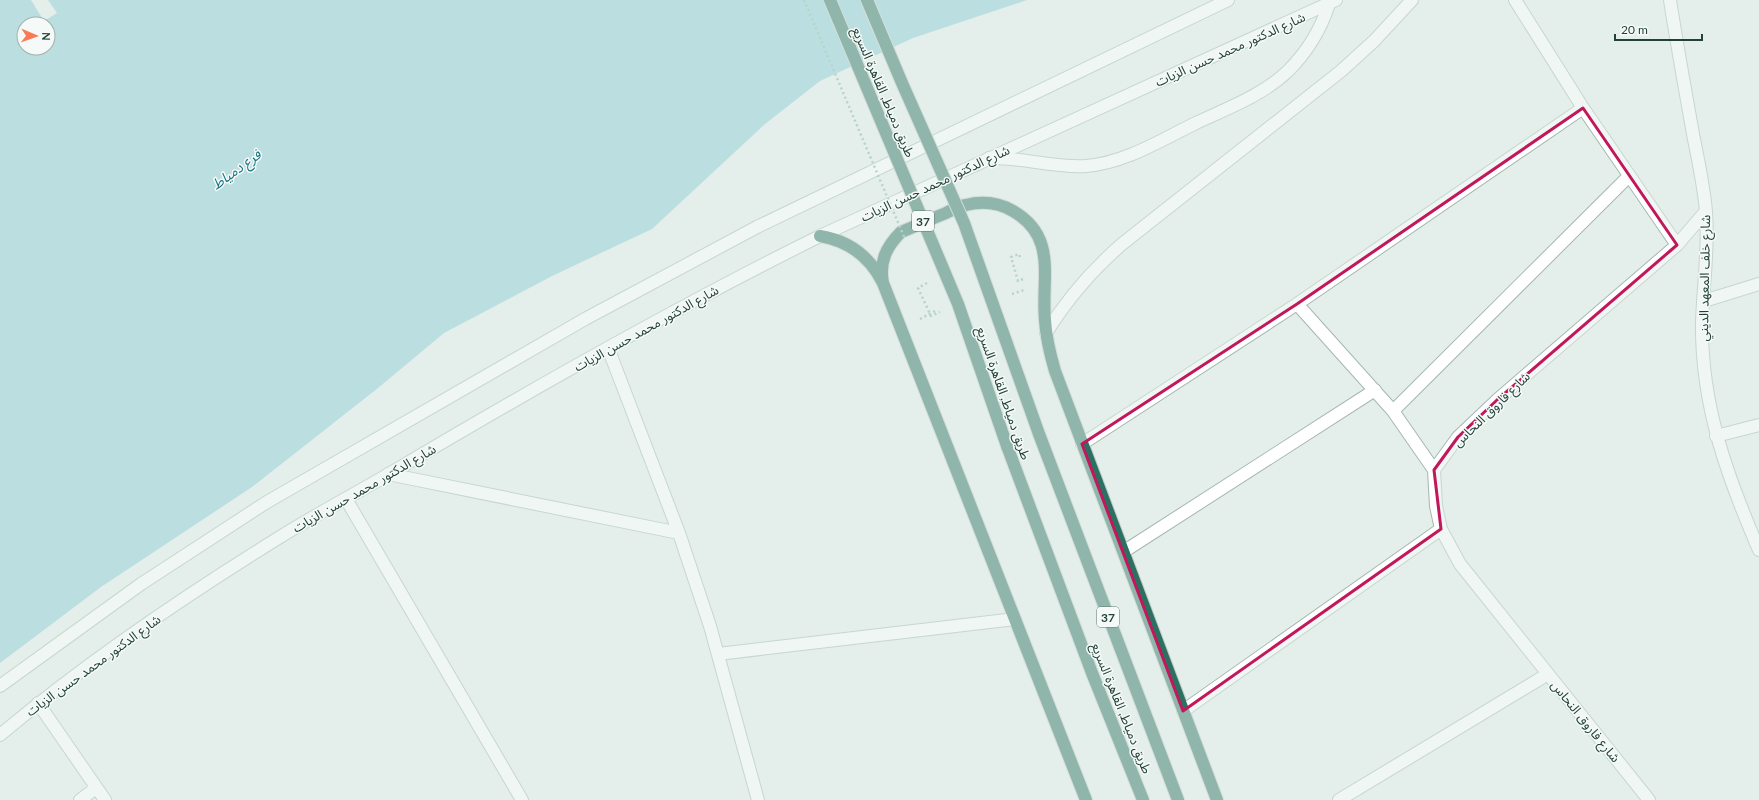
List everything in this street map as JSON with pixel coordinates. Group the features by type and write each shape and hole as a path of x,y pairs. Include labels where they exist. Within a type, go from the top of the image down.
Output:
{"highway":[{"name":"طريق دمياط, القاهرة السريع","path":"830,0 958,304 1007,446 1092,673 1143,800"},
{"name":"طريق دمياط, القاهرة السريع","path":"867,0 964,223 1039,434 1178,800"},
{"path":"883,283 883,259 890,244 901,232 965,205 979,202 994,203 1008,208 1032,225 1044,252 1046,266 1044,307 1046,333 1055,371 1217,800"},
{"path":"820,236 840,241 858,251 872,265 883,283 1086,800"}],"street":[{"path":"0,686 141,584 267,502 585,319 757,227 1228,0"},
{"path":"1046,333 1071,296 1100,264 1128,239 1341,71 1374,41 1412,0"},
{"path":"1515,0 1583,108 1677,245"},
{"name":"شارع خلف المعهد الديني","path":"1670,0 1706,211 1707,247 1702,323 1704,369 1716,436 1731,485 1759,550"},
{"path":"989,158 1016,159 1054,165 1081,166 1118,160 1137,152 1254,95 1279,78 1307,49 1333,2"},
{"name":"شارع الدكتور محمد حسن الزيات","path":"0,735 38,703 94,662 218,577 281,536 608,348 820,236 1333,2"},
{"path":"1082,444 1297,304 1583,108"},
{"path":"1393,411 1630,176"},
{"name":"شارع فاروق النحاس","path":"1649,800 1460,564 1441,528 1436,506 1434,470 1458,438 1497,400 1677,245 1706,211"},
{"path":"1704,301 1759,284"},
{"path":"1297,304 1393,411 1434,470"},
{"path":"608,348 679,533 710,626 758,800"},
{"path":"1123,552 1375,390"},
{"path":"1716,436 1759,426"},
{"path":"388,474 679,533"},
{"path":"346,498 522,800"},
{"path":"1183,711 1441,528"},
{"path":"718,654 1015,619"},
{"path":"1340,800 1548,674"},
{"path":"38,703 105,800"},
{"path":"80,800 96,788"}],"path":[{"path":"804,0 906,241"},
{"path":"1018,281 1011,257 1019,254"},
{"path":"922,277 928,292"},
{"path":"927,283 918,288 931,316"},
{"path":"934,306 937,314"}],"highlighted area":[{"path":"1583,108 1677,245 1497,400 1458,437 1434,470 1441,529 1183,711 1082,444 1297,304"}],"water":[{"name":"فرع دمياط","path":"0,0 1027,0 913,38 820,81 765,124 652,229 552,276 444,333 378,388 252,487 101,587 0,663"}],"pier":[{"path":"31,0 48,0 57,13 52,16 41,16"}]}
